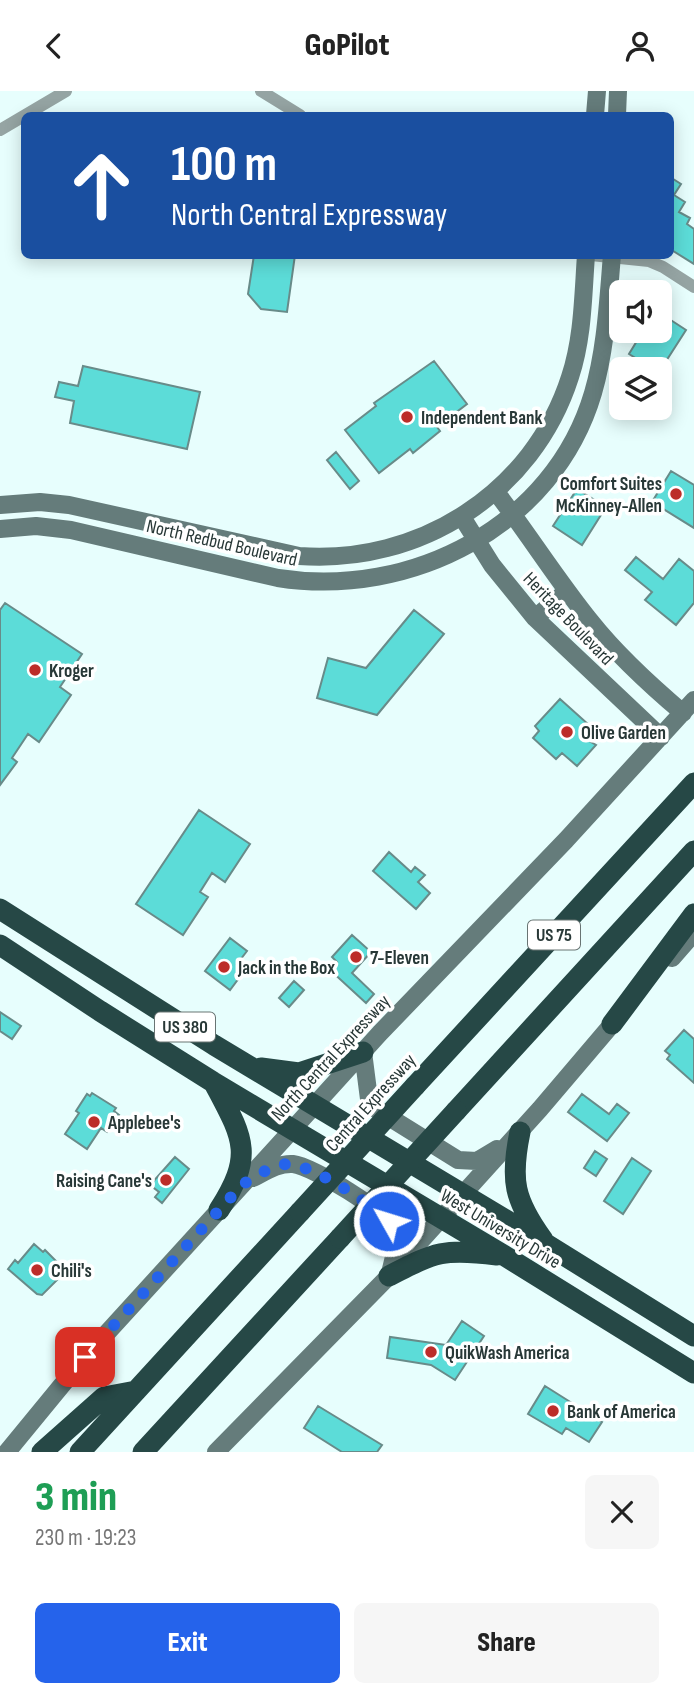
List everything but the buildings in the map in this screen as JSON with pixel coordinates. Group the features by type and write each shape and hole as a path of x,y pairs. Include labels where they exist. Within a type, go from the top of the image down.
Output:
{"highway":[{"name":"Central Expressway","path":"80,1452 694,783"},
{"name":"US 75","path":"143,1452 694,851"},
{"name":"West University Drive","path":"0,909 247,1065 694,1336"},
{"path":"612,1024 694,914"},
{"name":"West University Drive","path":"0,945 214,1081 691,1365"},
{"path":"247,1065 299,1073 363,1052"},
{"path":"214,1081 235,1123 242,1151 237,1177 219,1210"},
{"path":"520,1132 514,1169 516,1187 529,1220 546,1244"},
{"path":"389,1276 428,1256 445,1251 505,1256"},
{"path":"156,1452 229,1359"},
{"path":"42,1452 104,1397 136,1391"}],"street":[{"path":"25,112 49,95 66,91"},
{"path":"261,91 295,112"},
{"path":"595,112 597,91"},
{"path":"617,112 618,91"},
{"path":"0,130 21,115"},
{"name":"North Redbud Boulevard","path":"0,505 40,502 69,505 275,552 315,558 394,548 421,538 462,516 496,492 542,437 564,395 578,347 588,259"},
{"name":"North Redbud Boulevard","path":"0,529 36,526 71,530 278,578 310,582 362,580 394,575 431,562 476,541 513,515 554,471 574,439 584,418 600,366 612,259"},
{"path":"628,259 655,264 694,287"},
{"name":"Heritage Boulevard","path":"496,492 567,591 622,658 688,707"},
{"name":"Heritage Boulevard","path":"462,516 510,589 535,618 661,737"},
{"path":"535,618 567,591"},
{"name":"North Central Expressway","path":"7,1452 85,1357 363,1052 566,840 688,707"},
{"path":"216,1452 389,1276 520,1132 694,933"},
{"path":"363,1052 372,1105 449,1156 477,1161 520,1132"},
{"path":"242,1185 280,1165 297,1164 376,1208 389,1221 396,1237 389,1276"}],"place":[{"name":"Independent Bank","path":"407,417"},
{"name":"Comfort Suites McKinney-Allen","path":"676,494"},
{"name":"Kroger","path":"35,670"},
{"name":"Olive Garden","path":"567,732"},
{"name":"7-Eleven","path":"356,957"},
{"name":"Jack in the Box","path":"224,967"},
{"name":"Applebee's","path":"94,1122"},
{"name":"Raising Cane's","path":"166,1180"},
{"name":"Chili's","path":"37,1270"},
{"name":"QuikWash America","path":"431,1352"},
{"name":"Bank of America","path":"553,1411"}],"route":[{"path":"85,1357 242,1185 271,1168 289,1163 297,1164 376,1208 389,1221"}]}
